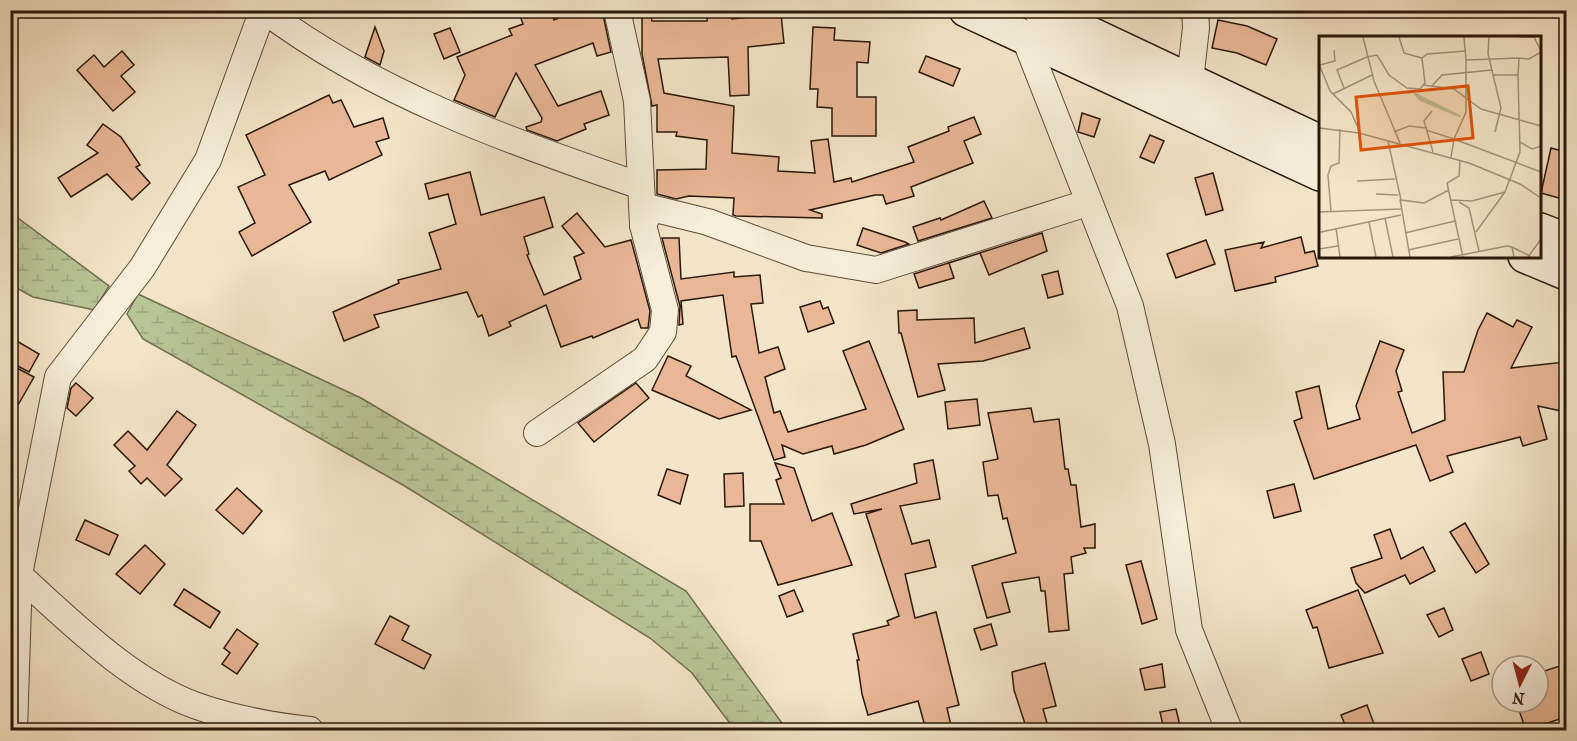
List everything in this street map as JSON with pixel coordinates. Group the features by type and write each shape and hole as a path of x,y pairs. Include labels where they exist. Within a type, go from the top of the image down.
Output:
{"street":[{"path":"537,433 645,358 663,332 665,310 643,225 637,102 617,10"},
{"path":"966,10 1032,23 1190,80 1319,142"},
{"path":"1190,80 1196,28 1195,10"},
{"path":"14,730 15,571 58,377 142,268 208,160 264,11 362,73 515,143 641,186"},
{"path":"1032,23 1319,173"},
{"path":"1032,23 1087,203 1130,306 1162,444 1190,630 1229,730"},
{"path":"643,225 651,208 708,222 807,258 876,270 1087,203"},
{"path":"1541,231 1566,240"},
{"path":"1530,258 1566,273"},
{"path":"15,571 101,648 156,686 198,706 282,727 310,730"}],"green space":[{"path":"10,212 109,286 94,310 33,297 11,285"},
{"path":"138,294 361,398 686,591 787,730 735,730 692,673 650,638 403,485 143,339 127,314"}],"building":[{"path":"518,10 550,10 554,20 576,10 602,10 611,52 597,56 593,43 535,65 558,106 601,91 609,115 584,124 586,129 557,141 527,130 526,127 541,122 542,118 516,73 495,117 454,100 465,75 457,57 512,35 509,29 523,24"},
{"path":"708,10 733,10 732,19 781,14 784,43 748,47 749,95 730,96 728,57 658,59 664,93 734,106 732,153 779,157 778,171 815,173 811,141 828,139 834,182 851,178 852,182 914,162 908,147 949,131 948,127 974,117 981,134 964,141 973,163 911,187 914,196 886,204 883,195 875,195 810,210 822,214 822,218 736,216 733,215 734,198 689,196 676,199 657,194 657,170 706,169 707,140 676,136 677,132 657,132 657,105 652,106 642,54 642,16 651,15 652,21 707,21"},
{"path":"1218,20 1247,26 1277,39 1266,65 1237,53 1212,48"},
{"path":"375,27 384,51 380,65 365,57"},
{"path":"813,27 835,28 834,40 870,42 868,63 857,62 857,97 876,97 876,136 832,136 832,108 817,107 818,89 810,89"},
{"path":"450,28 460,52 444,59 434,34"},
{"path":"122,51 134,65 121,76 135,92 113,111 77,70 94,55 104,67"},
{"path":"926,56 960,69 953,86 919,72"},
{"path":"329,95 333,103 341,100 354,127 383,118 389,138 376,142 382,155 329,180 325,171 289,185 311,222 252,256 239,232 255,223 238,187 265,175 246,135"},
{"path":"1082,113 1100,119 1094,137 1078,132"},
{"path":"103,124 121,137 140,165 136,167 150,183 132,200 107,174 71,197 58,178 98,153 87,145"},
{"path":"1150,135 1164,141 1154,163 1140,157"},
{"path":"1551,148 1566,152 1566,200 1541,193"},
{"path":"470,172 481,215 544,197 553,227 524,237 529,254 527,255 544,295 581,279 574,257 584,253 562,226 577,213 605,247 631,240 650,311 648,328 641,328 638,319 593,338 592,336 561,347 546,305 509,322 511,326 489,336 482,315 478,317 467,292 374,315 379,327 344,341 333,312 399,283 398,280 441,269 429,233 456,224 448,194 429,199 425,184"},
{"path":"1213,173 1223,210 1206,215 1195,178"},
{"path":"984,201 992,218 918,241 913,227 940,218 941,220"},
{"path":"863,228 909,244 881,253 857,245"},
{"path":"1042,233 1047,251 989,275 980,253 949,263 954,278 919,288 914,274"},
{"path":"1301,237 1305,253 1314,251 1318,266 1275,277 1276,282 1235,291 1225,250 1264,242 1261,248"},
{"path":"662,238 679,238 681,279 734,272 734,277 760,275 763,303 751,304 759,353 778,347 785,369 765,377 774,413 780,411 788,432 866,409 843,351 869,341 904,429 866,445 834,454 832,446 803,454 782,445 785,457 774,460 736,356 732,357 723,295 681,301 683,324 679,325 680,306"},
{"path":"1206,240 1215,264 1176,278 1167,254"},
{"path":"1058,271 1063,294 1048,298 1042,275"},
{"path":"820,301 823,309 828,307 834,323 808,332 800,307"},
{"path":"917,310 917,320 974,318 975,343 1024,328 1030,348 983,361 938,364 945,390 918,397 901,333 899,333 898,311"},
{"path":"1487,313 1513,327 1517,320 1532,327 1511,368 1565,362 1566,412 1538,406 1547,439 1523,446 1520,437 1447,456 1453,472 1430,481 1416,445 1314,479 1294,421 1302,418 1296,392 1319,386 1328,429 1360,419 1356,406 1380,341 1404,350 1396,371 1402,391 1398,392 1412,433 1445,420 1443,372 1464,372 1478,330"},
{"path":"10,337 39,354 29,372 10,362"},
{"path":"668,356 691,366 686,376 751,410 719,419 652,390"},
{"path":"15,367 34,377 10,419 10,375"},
{"path":"76,383 93,398 76,416 67,408 71,388"},
{"path":"636,383 649,398 594,442 578,423"},
{"path":"977,399 980,425 948,429 945,402"},
{"path":"1031,408 1034,422 1059,419 1065,469 1068,469 1071,485 1076,485 1081,527 1095,524 1095,548 1084,548 1086,553 1071,557 1073,573 1064,574 1069,630 1049,632 1045,591 1041,591 1039,577 1002,583 1010,612 987,618 972,566 1016,553 1007,518 1003,519 998,495 988,496 983,462 998,459 988,413"},
{"path":"177,411 196,425 167,465 182,479 165,496 147,478 141,484 129,471 135,466 114,445 128,431 147,450"},
{"path":"933,460 940,499 900,506 912,544 929,540 936,567 905,574 915,618 936,612 959,705 947,708 952,730 926,730 918,701 868,715 862,694 857,660 859,660 853,634 889,625 887,621 899,616 866,514 882,509 854,514 851,504 917,483 914,464"},
{"path":"775,463 794,468 812,521 832,513 852,565 778,585 761,541 750,541 750,504 784,504 776,480 781,478"},
{"path":"667,469 688,475 680,504 658,495"},
{"path":"743,473 744,506 725,507 724,474"},
{"path":"1294,484 1301,511 1274,518 1267,491"},
{"path":"237,488 262,511 243,534 216,510"},
{"path":"85,520 118,535 109,555 76,540"},
{"path":"1465,523 1489,564 1476,573 1450,532"},
{"path":"1390,529 1401,559 1423,547 1435,571 1410,584 1405,575 1365,593 1356,583 1351,568 1382,558 1374,535"},
{"path":"145,545 165,564 140,594 116,574"},
{"path":"1141,561 1157,619 1142,624 1126,565"},
{"path":"184,589 220,612 210,628 174,605"},
{"path":"794,590 803,611 787,617 779,596"},
{"path":"1358,590 1383,653 1329,668 1317,627 1313,628 1306,610"},
{"path":"1444,608 1453,630 1439,637 1427,615"},
{"path":"390,616 409,626 402,640 431,655 424,669 375,644"},
{"path":"991,624 997,645 981,650 974,629"},
{"path":"237,629 258,644 237,674 222,664 230,653 224,648"},
{"path":"1481,652 1489,674 1471,681 1462,659"},
{"path":"1045,663 1056,706 1043,709 1049,730 1027,730 1014,690 1012,672"},
{"path":"1162,664 1165,687 1145,690 1140,669"},
{"path":"1566,664 1566,717 1526,730 1520,714 1550,714 1550,669"},
{"path":"1367,705 1374,724 1357,730 1347,730 1341,715"},
{"path":"1176,709 1181,730 1164,730 1160,712"}]}
